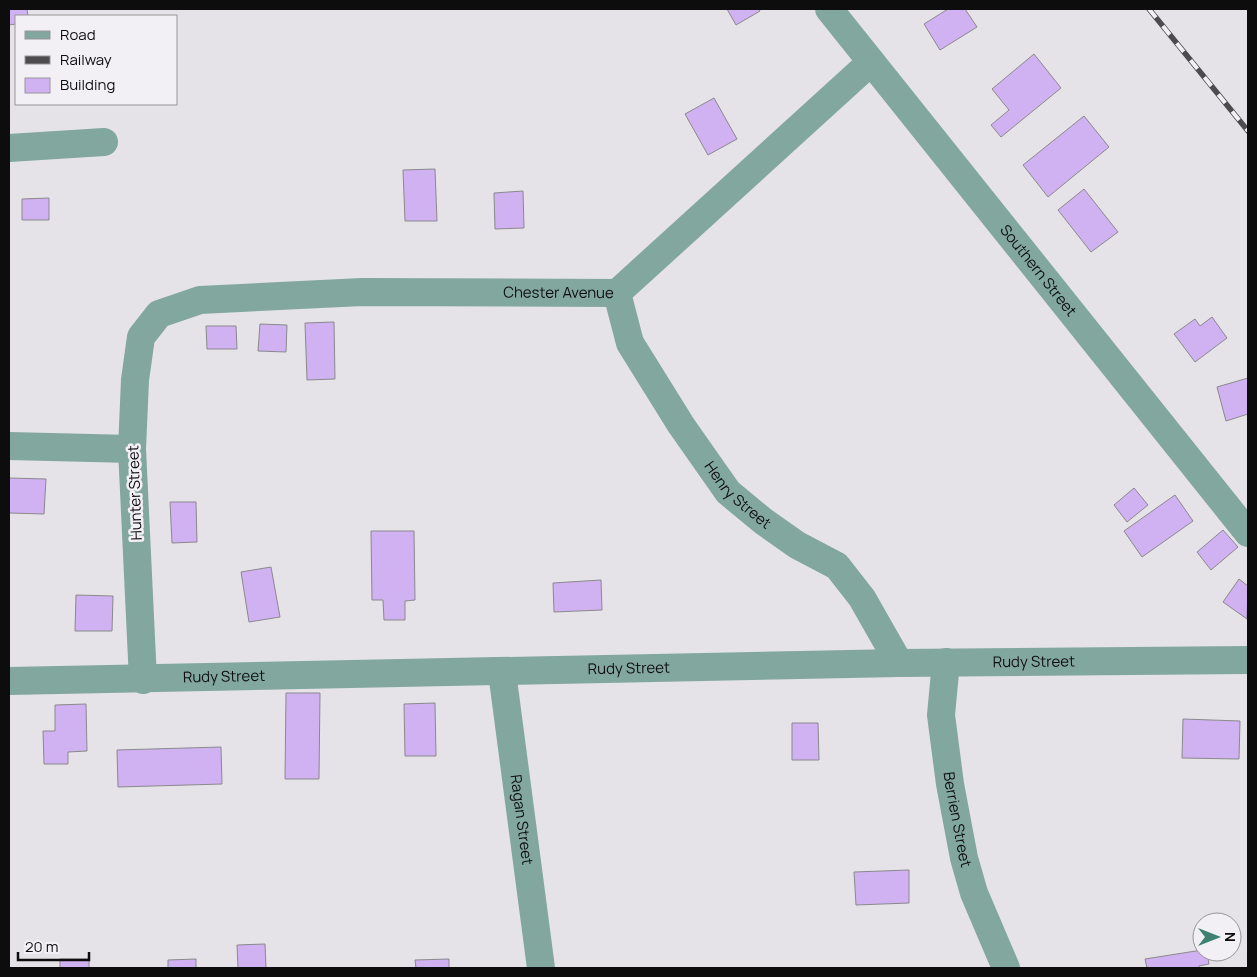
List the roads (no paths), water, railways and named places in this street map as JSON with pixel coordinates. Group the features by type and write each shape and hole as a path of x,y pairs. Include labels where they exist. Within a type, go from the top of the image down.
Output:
{"street":[{"name":"Southern Street","path":"829,9 1248,533"},
{"name":"Chester Avenue","path":"160,314 200,300 362,292 616,293 871,62"},
{"path":"9,148 104,142"},
{"name":"Henry Street","path":"616,293 630,343 680,424 728,492 763,521 797,545 837,566 862,598 899,662"},
{"name":"Hunter Street","path":"143,680 132,449 135,380 141,336 160,314"},
{"path":"9,446 132,449"},
{"name":"Rudy Street","path":"9,681 143,680 899,662 1248,660"},
{"name":"Berrien Street","path":"946,662 941,715 950,784 974,893 1006,968"},
{"name":"Ragan Street","path":"502,672 541,968"}],"railway":[{"path":"1149,9 1248,131"}]}
